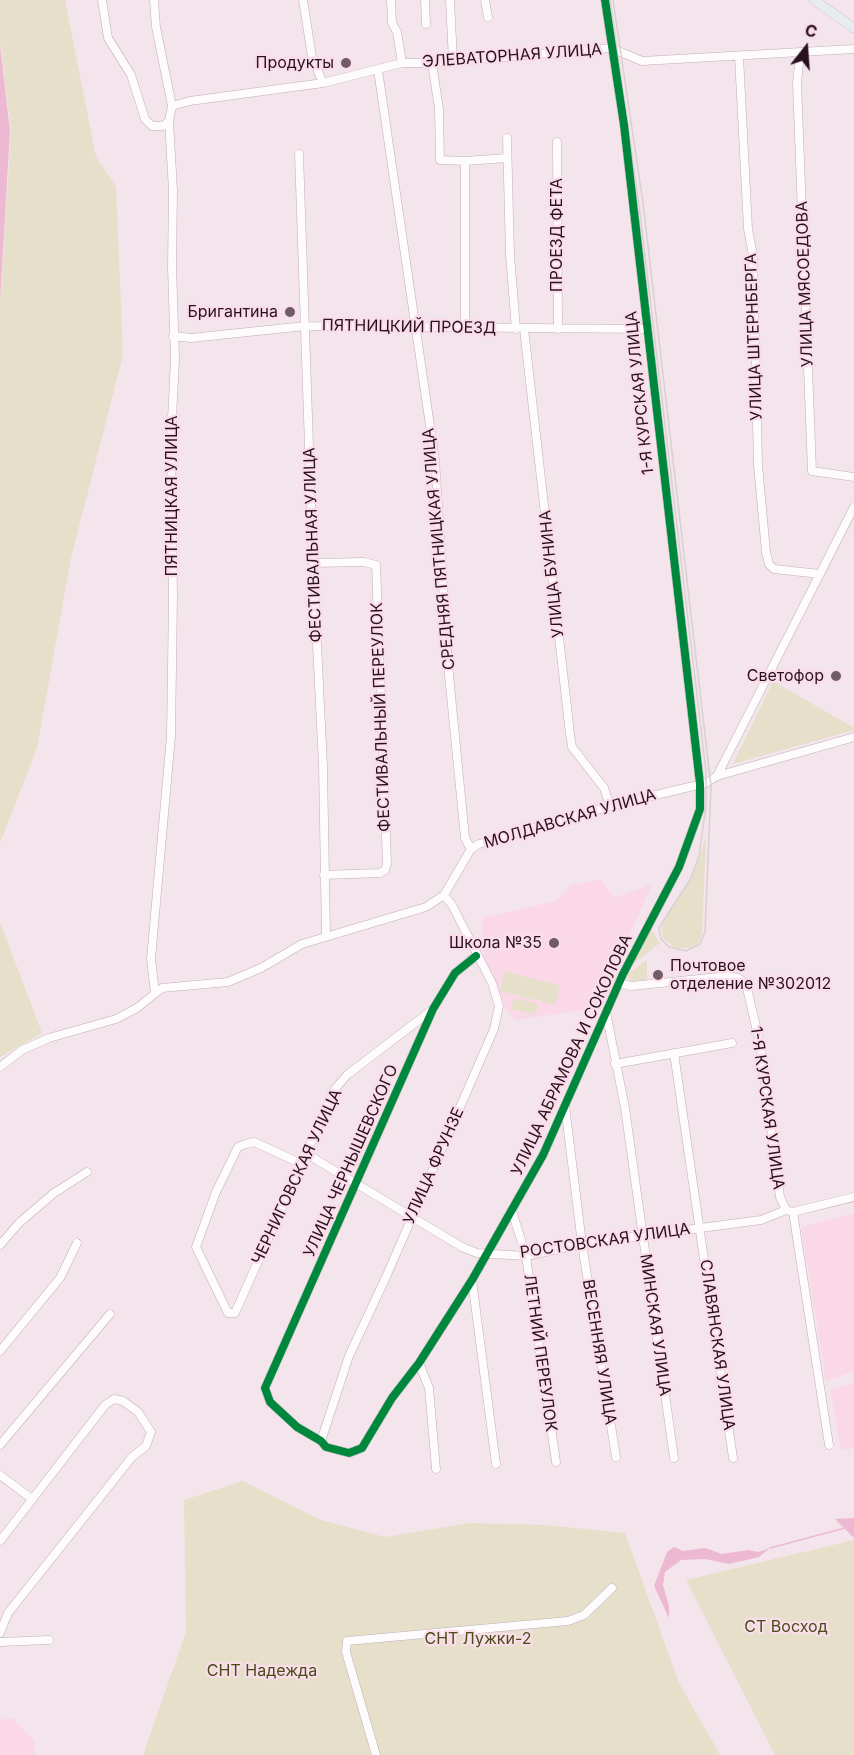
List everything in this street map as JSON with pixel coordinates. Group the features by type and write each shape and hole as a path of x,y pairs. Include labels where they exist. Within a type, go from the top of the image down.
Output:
{"main road":[{"path":"814,0 854,28"}],"street":[{"path":"102,0 108,38 131,75 145,119 152,126 163,126 169,121"},
{"name":"ПЯТНИЦКАЯ УЛИЦА","path":"154,0 156,27 172,106 169,121 173,190 175,359 171,438 173,597 171,736 151,958 155,993"},
{"path":"303,0 312,57 323,82"},
{"path":"391,0 392,23 397,32 402,63"},
{"path":"425,0 426,24"},
{"path":"450,0 453,61"},
{"path":"485,0 488,17"},
{"name":"1-Я КУРСКАЯ УЛИЦА","path":"605,0 624,125 700,784"},
{"name":"ЭЛЕВАТОРНАЯ УЛИЦА","path":"172,106 190,101 323,82 402,63 432,63 611,48 642,61 676,57 739,57 854,49"},
{"name":"УЛИЦА МЯСОЕДОВА","path":"800,54 797,83 812,471 854,477"},
{"name":"УЛИЦА ШТЕРНБЕРГА","path":"739,57 748,230 753,255 758,465 766,552 769,564 774,569 820,574"},
{"path":"432,63 439,109 440,160 507,158"},
{"name":"СРЕДНЯЯ ПЯТНИЦКАЯ УЛИЦА","path":"378,70 435,460 450,676 465,838 471,849"},
{"name":"УЛИЦА БУНИНА","path":"507,138 510,255 572,747 604,788 610,806"},
{"name":"ПРОЕЗД ФЕТА","path":"557,142 558,329"},
{"name":"ФЕСТИВАЛЬНАЯ УЛИЦА","path":"299,154 313,563 323,766 326,935"},
{"path":"465,161 465,329"},
{"name":"ПЯТНИЦКИЙ ПРОЕЗД","path":"173,336 191,338 305,326 414,325 465,329 647,329"},
{"path":"717,777 854,507"},
{"name":"ФЕСТИВАЛЬНЫЙ ПЕРЕУЛОК","path":"313,563 364,562 376,565 385,870 380,873 324,875"},
{"name":"МОЛДАВСКАЯ УЛИЦА","path":"444,895 471,849 488,840 700,784 854,737"},
{"name":"УЛИЦА АБРАМОВА И СОКОЛОВА","path":"321,1441 327,1447 349,1453 362,1448 392,1398 419,1363 472,1280 512,1211 543,1155 615,993 679,867 698,818 700,784"},
{"path":"0,1067 22,1050 49,1038 116,1018 137,1008 155,993 174,985 228,982 261,968 302,944 426,907 444,895"},
{"name":"УЛИЦА ФРУНЗЕ","path":"321,1441 349,1356 386,1277 411,1215 494,1029 499,1006 497,998 452,904 444,895"},
{"name":"УЛИЦА ЧЕРНЫШЕВСКОГО","path":"321,1441 290,1421 270,1402 265,1388 433,1009 455,973 476,956"},
{"name":"1-Я КУРСКАЯ УЛИЦА","path":"620,983 631,986 729,976 741,980 749,989 780,1197 790,1211 829,1445"},
{"name":"ЧЕРНИГОВСКАЯ УЛИЦА","path":"300,1163 254,1142 246,1143 238,1147 216,1192 196,1246 228,1313 235,1313 334,1089 347,1076 433,1009"},
{"name":"МИНСКАЯ УЛИЦА","path":"606,1015 625,1108 674,1458"},
{"path":"615,1064 732,1043"},
{"name":"СЛАВЯНСКАЯ УЛИЦА","path":"674,1053 733,1458"},
{"name":"ВЕСЕННЯЯ УЛИЦА","path":"565,1104 582,1244 616,1457"},
{"name":"РОСТОВСКАЯ УЛИЦА","path":"305,1154 462,1247 486,1253 526,1256 582,1244 761,1220 854,1197"},
{"path":"0,1245 19,1223 54,1193 87,1172"},
{"name":"ЛЕТНИЙ ПЕРЕУЛОК","path":"512,1211 526,1256 556,1462"},
{"path":"0,1351 60,1278 77,1243"},
{"path":"472,1280 496,1464"},
{"path":"0,1445 110,1314"},
{"path":"419,1363 429,1388 435,1469"},
{"path":"0,1541 105,1405 114,1399 123,1401 147,1424 151,1432 146,1446 132,1457 8,1613 0,1633"},
{"path":"0,1475 32,1499"},
{"path":"376,1755 346,1652 347,1641 568,1621 584,1615 612,1588"},
{"path":"0,1642 49,1640"}],"shaded area":[{"path":"0,45 10,131 0,301"},
{"name":"Школа №35","path":"601,879 614,898 652,884 597,1008 516,1020 507,1011 484,956 482,918 556,901 571,885"},
{"path":"854,1213 854,1371 826,1381 801,1227"},
{"path":"854,1383 854,1448 841,1450 830,1389"},
{"path":"854,1518 854,1538 835,1519"},
{"path":"674,1547 683,1551 705,1548 722,1554 748,1550 758,1552 770,1548 759,1557 729,1564 705,1559 681,1560 665,1572 663,1585 669,1606 669,1618 654,1586 667,1552"},
{"path":"12,1718 35,1741 34,1755 0,1755 0,1720"}],"green space":[{"path":"0,0 65,0 96,157 116,187 123,355 71,558 37,748 0,843 0,304 11,131 0,41"},
{"path":"773,681 854,728 854,730 733,764"},
{"path":"706,836 702,936 699,943 690,948 675,948 663,938 661,924 692,878"},
{"path":"0,922 42,1033 0,1057"},
{"path":"650,928 660,943 633,964"},
{"path":"647,960 647,980 629,981 628,974"},
{"path":"505,971 560,986 555,1005 500,991"},
{"path":"514,998 538,1004 535,1014 511,1009"},
{"name":"СНТ Лужки-2","path":"243,1481 321,1520 385,1537 470,1523 545,1525 625,1533 679,1683 720,1755 143,1755 186,1632 184,1500"},
{"name":"СТ Восход","path":"854,1540 854,1755 775,1755 686,1580"}],"waterway":[{"path":"770,1548 845,1528"}],"tram line":[{"path":"610,0 639,205 706,771 706,806 699,856 691,878 659,928 661,939 669,947 686,951 700,944 705,932 711,786 643,203 613,0"}],"cycle path":[{"path":"476,956 455,973 433,1009 265,1388 270,1402 297,1427 321,1441 326,1447 349,1453 362,1448 392,1398 419,1363 472,1280 543,1155 623,974 679,867 700,809 700,784 624,125 605,0"}],"place":[{"name":"Продукты","path":"346,63"},
{"name":"Бригантина","path":"290,312"},
{"name":"Светофор","path":"836,676"},
{"name":"Школа №35","path":"554,943"},
{"name":"Почтовое отделение №302012","path":"658,975"}],"park label":[{"name":"СНТ Надежда","path":"262,1671"}]}
